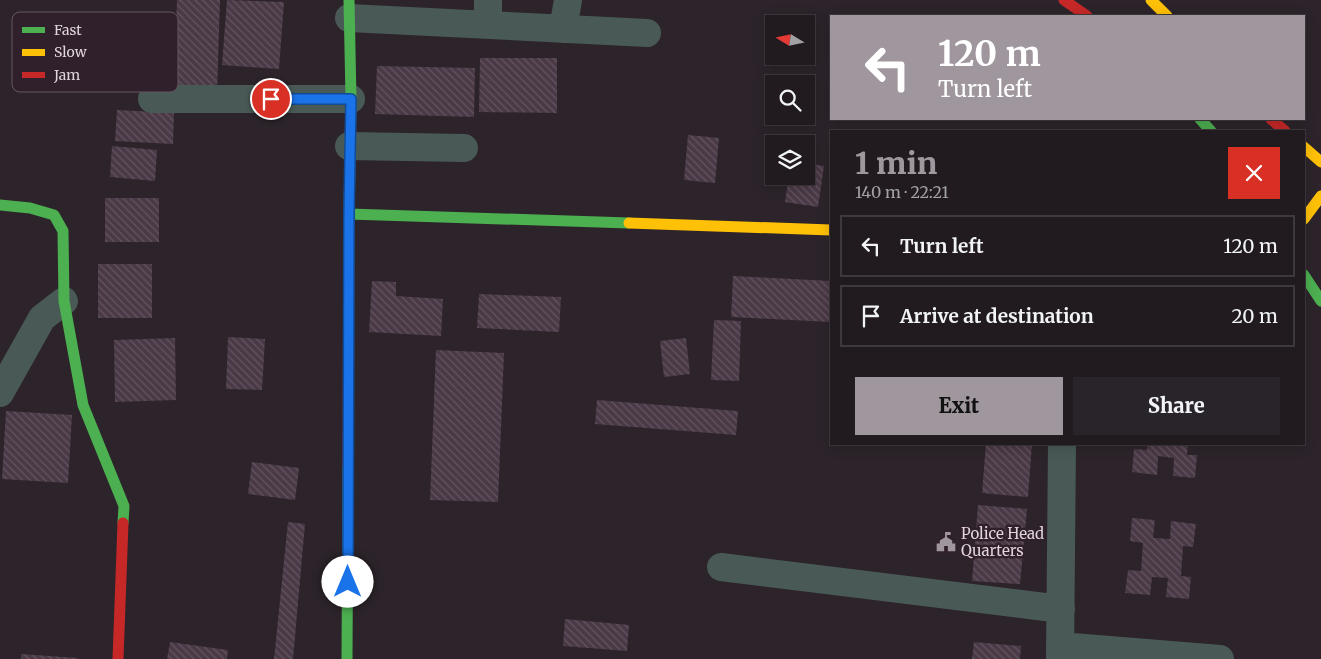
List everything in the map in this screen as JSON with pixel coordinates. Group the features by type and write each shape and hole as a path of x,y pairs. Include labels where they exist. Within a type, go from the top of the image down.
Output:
{"street":[{"path":"563,29 568,0"},
{"path":"1064,0 1086,15"},
{"path":"1151,0 1166,15"},
{"path":"347,659 351,99 349,9 488,12 563,29 647,34"},
{"path":"152,99 351,99"},
{"path":"1201,120 1210,130"},
{"path":"1272,120 1284,130"},
{"path":"350,146 464,148"},
{"path":"1305,148 1321,162"},
{"path":"1305,218 1321,196"},
{"path":"0,205 30,208 54,215 63,230 64,302 83,405 124,506 118,659"},
{"path":"349,214 830,230"},
{"path":"1305,276 1321,301"},
{"path":"0,394 42,318 64,302"},
{"path":"1062,445 1060,652 1220,659"},
{"path":"721,567 1061,609"}],"building":[{"path":"177,0 220,0 217,93 174,92 178,92"},
{"path":"227,0 284,2 279,69 222,65"},
{"path":"480,58 557,58 557,113 479,112"},
{"path":"377,66 475,68 474,117 375,114"},
{"path":"117,110 174,113 173,144 115,141"},
{"path":"688,135 719,138 715,183 684,180"},
{"path":"112,146 157,150 155,181 110,177"},
{"path":"815,164 824,166 818,207 785,202 788,185 815,185"},
{"path":"105,198 159,198 159,242 105,242"},
{"path":"98,264 152,264 152,318 98,318"},
{"path":"733,276 830,281 830,322 731,317"},
{"path":"372,281 396,282 396,296 443,299 441,336 369,332"},
{"path":"479,294 561,297 559,332 477,328"},
{"path":"714,320 741,321 739,381 711,380"},
{"path":"228,337 265,339 262,390 226,389"},
{"path":"175,338 176,400 115,402 114,340"},
{"path":"686,338 690,374 664,377 660,341"},
{"path":"436,350 504,353 498,502 430,500"},
{"path":"597,400 738,411 736,435 595,424"},
{"path":"6,411 72,415 68,483 2,479"},
{"path":"986,445 1032,445 1028,497 982,493"},
{"path":"1147,445 1188,445 1187,455 1197,455 1195,478 1173,476 1174,458 1158,456 1157,475 1132,472 1134,449 1147,450"},
{"path":"252,462 299,468 295,500 248,494"},
{"path":"978,505 1027,509 1020,584 972,581"},
{"path":"1132,518 1155,520 1153,538 1170,539 1171,521 1196,524 1193,547 1183,546 1181,576 1191,577 1189,599 1166,597 1168,578 1152,577 1150,595 1125,593 1128,570 1141,571 1143,543 1130,541"},
{"path":"288,522 305,524 293,659 274,659"},
{"path":"565,619 629,625 627,651 563,646"},
{"path":"170,642 228,650 227,659 167,659"},
{"path":"974,642 1021,646 1020,659 972,659"},
{"path":"21,654 78,658 78,659 21,659"}],"traffic: fast":[{"path":"349,0 351,99 349,216"},
{"path":"1201,120 1210,130"},
{"path":"0,205 30,208 54,215 63,231 64,301 83,405 124,506 123,523"},
{"path":"349,214 629,223"},
{"path":"1305,277 1321,301"},
{"path":"347,659 348,467"}],"traffic: slow":[{"path":"1151,0 1166,15"},
{"path":"1305,148 1321,162"},
{"path":"1305,218 1321,196"},
{"path":"629,223 830,230"}],"traffic: jam":[{"path":"1064,0 1086,15"},
{"path":"1272,120 1284,130"},
{"path":"348,467 349,216"},
{"path":"118,659 123,523"}],"place":[{"name":"Police Head Quarters","path":"946,542"}],"route":[{"path":"271,99 351,99 348,582"}]}
